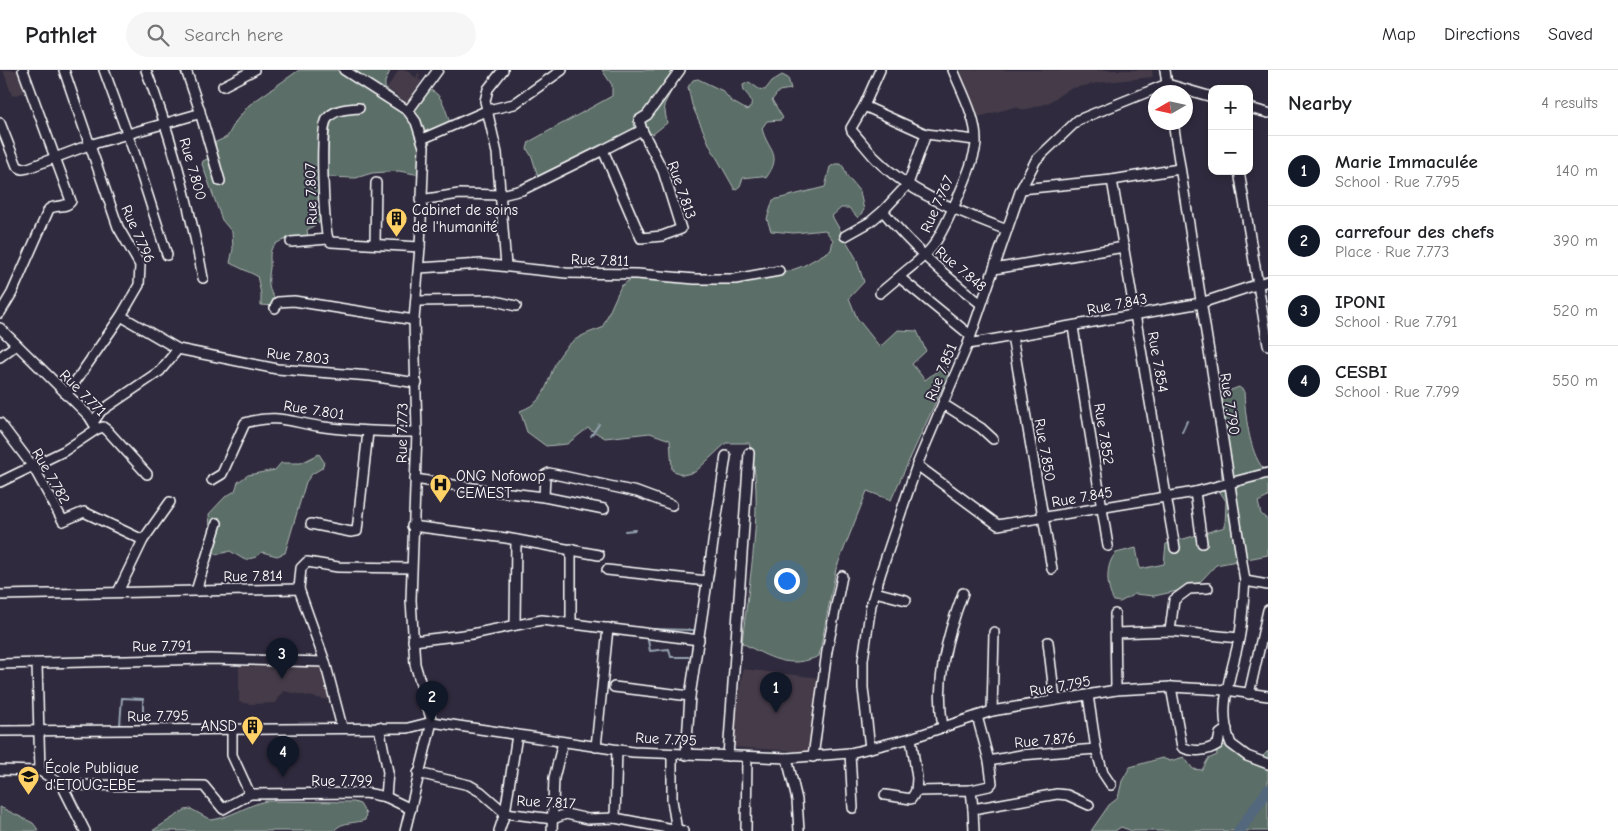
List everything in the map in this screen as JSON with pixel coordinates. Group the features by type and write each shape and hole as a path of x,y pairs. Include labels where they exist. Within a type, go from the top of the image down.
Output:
{"street":[{"path":"0,313 12,293 49,210 52,207 66,205 71,201 23,70"},
{"name":"Rue 7.796","path":"64,70 118,227 140,265 141,272 139,285 121,316 66,395"},
{"path":"104,70 167,255"},
{"name":"Rue 7.800","path":"146,70 165,122 193,222 203,278"},
{"path":"186,70 220,181"},
{"path":"223,86 254,70"},
{"name":"Rue 7.773","path":"344,70 408,111 416,122 422,139 420,247 414,320 417,432 412,526 413,641 417,672 432,722"},
{"path":"408,111 438,70"},
{"path":"502,70 488,89 485,101 497,153 506,266"},
{"path":"422,139 488,110 514,104 562,70"},
{"path":"420,200 459,194 501,196 522,190 603,150 642,130 639,120 647,115 680,70"},
{"path":"880,70 851,130 875,158 908,184 952,209 1007,230"},
{"name":"Rue 7.767","path":"880,293 924,256 942,232 973,157 976,140 967,105 953,70"},
{"path":"1165,70 1168,85"},
{"path":"1193,93 1208,96"},
{"name":"Rue 7.851","path":"870,748 863,688 863,666 875,592 917,465 969,340 1021,189 1036,160 1078,120 1148,95"},
{"path":"864,106 926,134 976,140"},
{"name":"Rue 7.807","path":"359,108 334,113 327,119 324,126 323,162 328,239 331,242 420,247"},
{"path":"1253,109 1268,113"},
{"path":"0,123 19,168 28,168 89,145 200,112"},
{"name":"Rue 7.813","path":"603,150 641,238 662,236 681,229 663,171 642,130"},
{"name":"Rue 7.790","path":"1174,130 1228,484 1245,581 1239,638 1226,690"},
{"path":"845,236 870,222 908,184 926,134"},
{"path":"1021,189 1112,180 1180,168"},
{"path":"1240,175 1268,345"},
{"name":"Rue 7.854","path":"1112,180 1136,314 1164,497 1175,548"},
{"path":"375,243 376,183"},
{"name":"Rue 7.848","path":"882,212 924,256 981,304"},
{"path":"291,242 328,239"},
{"path":"994,269 1124,247"},
{"name":"Rue 7.811","path":"419,268 481,264 566,273 637,274 695,279 735,279 779,271"},
{"path":"899,277 969,340"},
{"name":"Rue 7.843","path":"969,340 1073,327 1201,303 1268,281"},
{"path":"417,301 491,300 516,306"},
{"path":"275,308 278,302 294,301 414,320"},
{"name":"Rue 7.803","path":"121,316 178,349 277,370 371,376 417,383"},
{"name":"Rue 7.852","path":"1073,327 1108,546"},
{"name":"Rue 7.771","path":"0,328 95,425 107,430 147,474"},
{"name":"Rue 7.850","path":"1012,336 1052,569"},
{"path":"0,357 16,345"},
{"path":"0,482 34,468 64,451 95,425 101,411 160,371 178,349"},
{"path":"943,404 981,428 993,439"},
{"name":"Rue 7.801","path":"212,480 222,474 245,423 251,421 271,418 295,420 322,427 368,432 417,432"},
{"name":"Rue 7.782","path":"0,423 34,468 63,521 84,512 143,540"},
{"path":"311,524 351,532 356,531 368,432"},
{"path":"728,756 749,453"},
{"path":"686,755 690,696 726,456"},
{"name":"Rue 7.845","path":"917,465 998,525 1195,492 1268,473"},
{"path":"544,496 545,475 549,473 637,492 672,505"},
{"path":"415,478 492,491 544,496 604,509"},
{"path":"1195,492 1202,543"},
{"path":"118,592 143,540 170,502"},
{"name":"Rue 7.814","path":"217,523 196,591 299,589 325,662 342,727"},
{"path":"412,526 516,540 599,555"},
{"path":"515,625 516,540"},
{"path":"571,624 572,549"},
{"path":"299,589 301,568 307,562 338,567 412,568"},
{"path":"608,570 708,581"},
{"path":"813,757 827,652 842,576"},
{"path":"1245,581 1268,585"},
{"path":"1170,631 1174,600 1189,589 1208,588"},
{"path":"0,595 196,591"},
{"path":"875,592 906,600"},
{"path":"943,728 940,691 941,666 951,625 963,593"},
{"path":"1249,694 1268,610"},
{"path":"1115,614 1116,690"},
{"path":"413,641 472,634 542,620 699,640"},
{"path":"596,747 608,628"},
{"path":"1116,632 1170,631 1239,638"},
{"path":"992,711 994,632"},
{"path":"1048,642 1055,700"},
{"name":"Rue 7.791","path":"0,664 210,659 325,662"},
{"path":"37,664 40,770"},
{"path":"614,687 690,696"},
{"path":"1171,687 1182,747 1196,750 1210,749 1218,744 1220,734 1227,729"},
{"name":"Rue 7.795","path":"0,731 408,728 432,722 618,750 672,755 787,758 850,753 911,738 992,711 1116,690 1171,687 1226,690 1268,696"},
{"path":"1226,690 1225,715 1231,744 1237,750 1268,764"},
{"name":"Rue 7.876","path":"989,761 1021,755 1096,749 1088,695"},
{"path":"916,791 971,790 989,786 992,783 989,761 977,716"},
{"path":"405,831 432,722"},
{"name":"Rue 7.799","path":"62,785 204,786 223,809 250,794 366,793 386,797 388,772 379,727"},
{"path":"232,729 232,755 250,794"},
{"path":"499,831 505,813 517,735"},
{"path":"885,795 911,799 916,791 911,738"},
{"path":"552,831 555,771 563,742"},
{"path":"1096,749 1103,773 1111,785"},
{"path":"615,818 618,750"},
{"path":"850,753 853,808"},
{"path":"672,755 672,800 679,831"},
{"path":"746,831 747,757"},
{"path":"787,758 797,800 800,831"},
{"path":"0,770 40,770 62,785 85,831"},
{"name":"Rue 7.817","path":"418,773 469,785 481,792 505,813 553,819 566,814 588,819 615,818 634,827 679,831"},
{"path":"971,790 974,831"},
{"path":"973,810 1057,794 1067,795 1089,805"},
{"path":"386,797 411,809"}],"shaded area":[{"path":"3,70 19,70 26,92 12,96"},
{"path":"399,70 407,70 416,78 418,73 420,74 418,79 422,81 407,104 387,88"},
{"path":"955,70 1152,70 1153,77 1098,83 1069,89 1048,103 1024,110 1015,107 975,118"},
{"path":"315,662 322,667 330,697 327,700 283,691 276,703 250,704 239,702 239,664"},
{"path":"743,669 821,678 812,752 730,747"}],"green space":[{"path":"299,70 388,70 390,71 385,82 385,88 409,107 430,90 434,92 441,99 450,123 431,132 426,173 420,175 399,171 372,173 356,178 323,177 324,200 321,221 307,230 308,236 284,240 274,245 270,254 269,286 271,293 277,301 275,306 261,305 261,294 257,276 230,263 233,249 232,232 222,220 202,164 203,161 213,156 216,142 227,137 236,121 249,105"},
{"path":"602,70 673,70 673,88 664,105 667,123 653,134 645,133 539,180 532,157 527,149 529,142 612,96 612,85"},
{"path":"782,75 788,78 791,89 779,91 772,100 783,118 781,120 767,121 762,128 764,136 773,152 774,163 766,178 761,176 743,178 740,186 735,190 710,146 692,105 688,87 693,80 698,79 723,91 731,101 747,110 750,108 751,103 750,98 744,91 743,85 749,82 759,89 765,90 772,81"},
{"path":"835,164 841,164 847,176 860,192 864,210 858,218 849,208 841,208 832,216 856,258 864,282 849,298 857,318 880,347 898,330 917,331 926,351 912,364 925,380 941,368 944,368 949,373 891,500 867,491 836,569 819,656 798,662 789,662 770,657 742,643 756,515 754,465 749,443 726,443 695,472 683,475 672,470 670,440 650,433 605,438 588,428 567,444 546,446 527,432 520,411 538,400 547,386 557,360 567,346 581,336 602,328 621,286 637,275 775,276 803,266 831,250 833,240 825,230 794,233 771,231 767,219 773,200 825,187 830,167"},
{"path":"1239,387 1244,391 1247,420 1254,452 1263,468 1268,468 1268,497 1258,502 1261,514 1268,520 1268,555 1216,565 1199,583 1182,590 1154,596 1135,594 1120,602 1114,601 1109,590 1108,570 1116,553 1136,548 1140,569 1164,564 1166,544 1225,527 1226,501 1218,489 1222,478 1219,428 1223,393"},
{"path":"319,454 324,462 322,468 312,474 306,482 285,553 277,556 262,552 256,557 245,560 230,551 216,555 211,547 209,514 225,497 235,491 238,482 248,475 275,470 281,463 301,463"},
{"path":"1221,743 1241,757 1258,761 1268,751 1268,831 1132,831 1121,827 1115,831 1091,831 1109,805 1118,798 1122,781 1130,767 1162,758 1170,761 1184,757 1193,769 1202,770 1208,759 1217,755 1216,746"},
{"path":"266,801 354,802 360,804 366,814 365,820 344,824 334,831 152,831 185,810 191,809 211,820 225,817"},
{"path":"0,807 33,823 39,831 0,831"}],"waterway":[{"path":"1182,432 1187,421"},
{"path":"591,436 599,424"},
{"path":"625,531 635,530"},
{"path":"649,629 694,630 694,635"},
{"path":"647,635 650,651 669,649 671,657 694,657"},
{"path":"686,689 688,684"},
{"path":"122,698 143,699 143,725 120,725 122,698"},
{"path":"1239,831 1268,790"}],"place":[{"name":"Cabinet de soins de l'humanité","path":"396,238"},
{"name":"ONG Nofowop CEMEST","path":"440,504"},
{"name":"IPONI","path":"282,679"},
{"name":"Marie Immaculée","path":"776,713"},
{"name":"carrefour des chefs","path":"432,722"},
{"name":"ANSD","path":"253,745"},
{"name":"CESBI","path":"283,777"},
{"name":"École Publique d'ETOUG-EBE","path":"29,796"}]}
